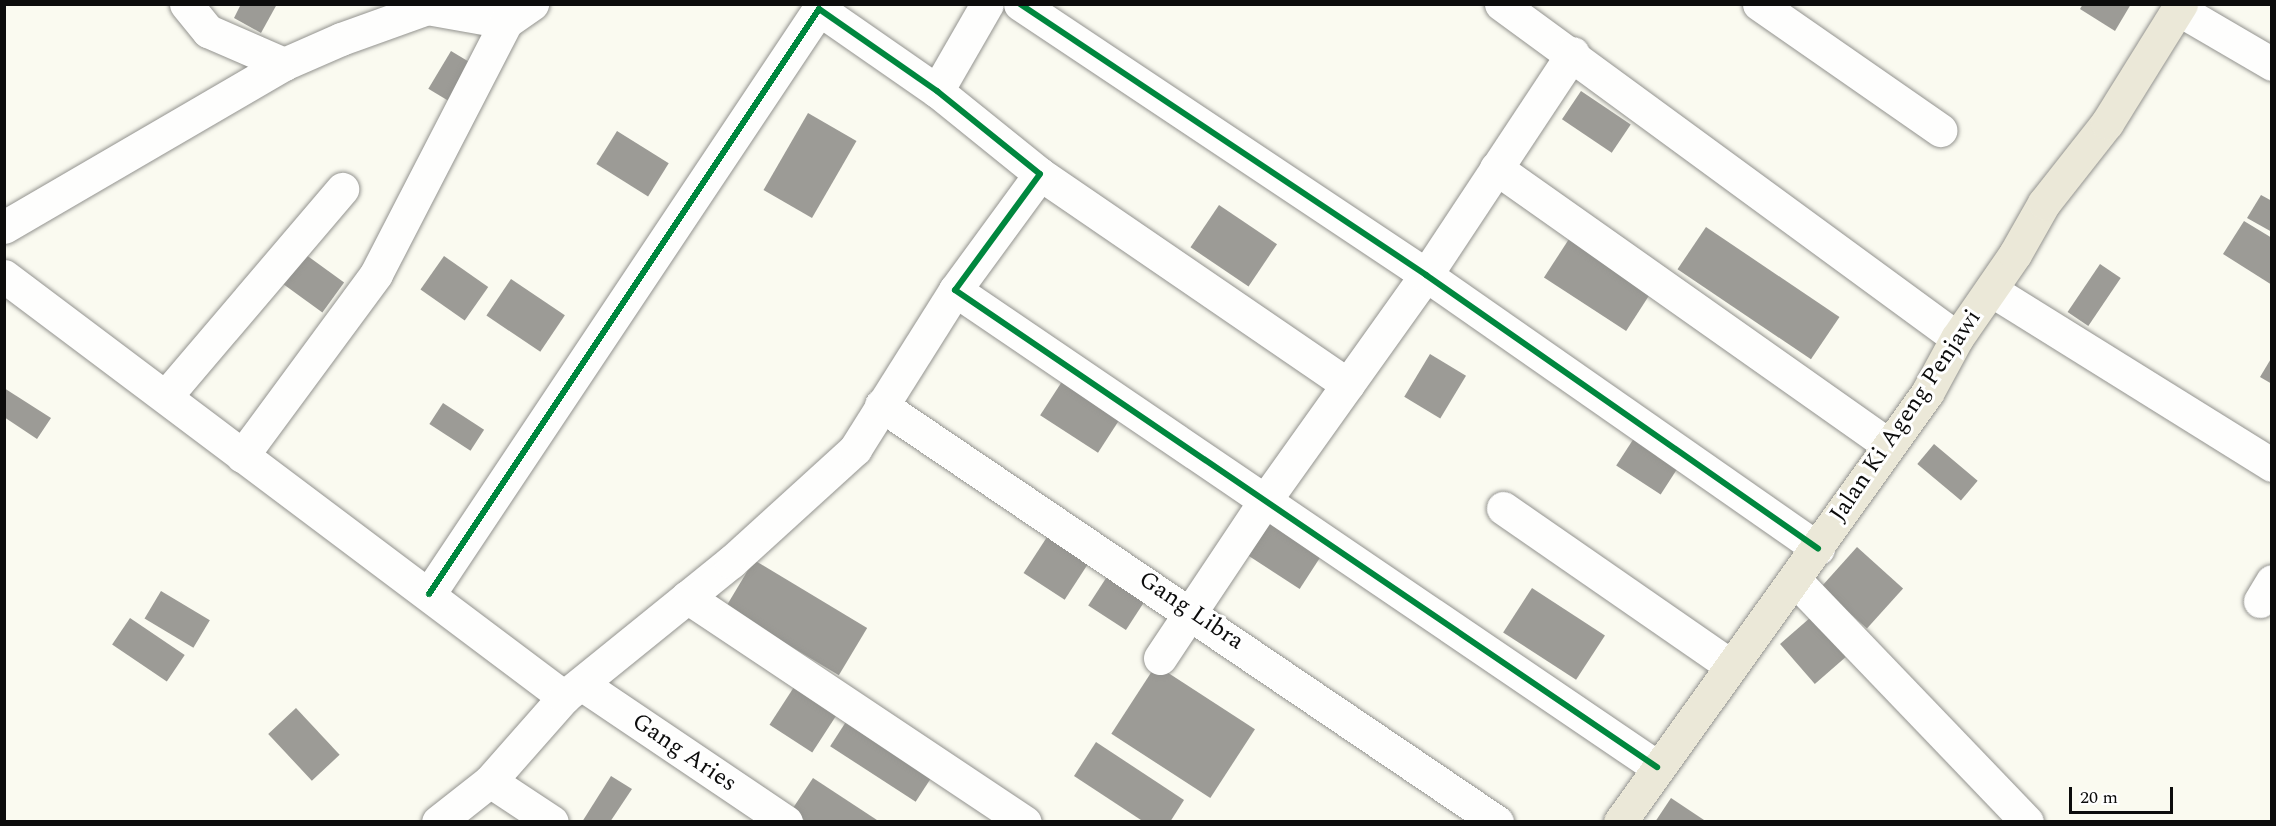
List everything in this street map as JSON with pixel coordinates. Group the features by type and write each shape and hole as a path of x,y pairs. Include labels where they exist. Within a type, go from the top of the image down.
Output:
{"main road":[{"name":"Jalan Ki Ageng Penjawi","path":"1620,822 1657,767 1818,548 1888,445 1927,393 2044,203 2107,123 2180,7"}],"street":[{"path":"186,4 208,31 284,64"},
{"path":"242,456 376,274 506,22 532,4"},
{"path":"937,91 987,4"},
{"path":"1020,4 1426,275 1818,548"},
{"path":"1501,4 1974,314 2271,465"},
{"path":"1759,4 1940,130"},
{"path":"429,594 815,7 937,91 1040,174 1348,385"},
{"path":"2180,7 2271,64"},
{"path":"4,227 284,64 412,10 427,8 506,22"},
{"path":"1161,658 1266,499 1426,275 1573,53"},
{"path":"1496,168 1888,445"},
{"path":"438,822 490,781 573,691 637,634 687,597 847,457 955,290 1040,174"},
{"path":"166,396 342,189"},
{"name":"Gang Aries","path":"4,276 429,594 573,691 786,822"},
{"path":"955,290 1266,499 1657,767"},
{"name":"Gang Libra","path":"881,405 1191,611 1497,822"},
{"path":"1503,508 1730,665"},
{"path":"1794,580 2027,822"},
{"path":"687,597 1025,822"},
{"path":"490,781 552,822"}],"building":[{"path":"241,4 277,4 261,33 234,18"},
{"path":"2083,4 2131,4 2115,31 2080,9"},
{"path":"451,51 479,68 457,106 428,89"},
{"path":"1581,91 1631,125 1612,153 1562,119"},
{"path":"808,113 856,141 812,218 764,190"},
{"path":"617,131 669,163 648,196 596,164"},
{"path":"2261,195 2272,201 2272,232 2247,218"},
{"path":"1219,205 1277,244 1249,286 1190,247"},
{"path":"2244,221 2272,238 2272,285 2223,254"},
{"path":"1706,227 1839,317 1811,359 1677,269"},
{"path":"1569,239 1651,292 1626,331 1544,278"},
{"path":"298,249 344,283 322,312 276,279"},
{"path":"444,256 488,287 465,321 420,290"},
{"path":"2100,264 2121,278 2088,326 2068,312"},
{"path":"511,279 565,315 540,352 486,315"},
{"path":"1430,354 1466,376 1440,418 1404,397"},
{"path":"2272,357 2272,384 2260,377"},
{"path":"1063,380 1121,418 1098,453 1040,415"},
{"path":"4,388 51,418 37,439 4,417"},
{"path":"443,403 484,430 470,451 429,424"},
{"path":"1638,432 1682,461 1661,494 1616,466"},
{"path":"1934,444 1978,481 1961,501 1917,464"},
{"path":"1273,518 1324,551 1300,589 1248,556"},
{"path":"1047,537 1088,564 1065,600 1024,573"},
{"path":"1857,547 1903,588 1867,629 1821,587"},
{"path":"754,560 867,628 839,675 726,607"},
{"path":"1110,572 1148,597 1126,630 1088,606"},
{"path":"1532,588 1605,635 1576,680 1503,632"},
{"path":"161,591 210,620 193,648 145,618"},
{"path":"1811,617 1846,657 1815,684 1780,644"},
{"path":"130,618 185,655 167,681 112,645"},
{"path":"1156,665 1255,729 1210,798 1111,734"},
{"path":"794,687 837,715 812,753 769,725"},
{"path":"296,708 340,755 312,781 268,734"},
{"path":"853,711 939,767 916,802 830,746"},
{"path":"1096,742 1184,800 1170,822 1144,822 1074,776"},
{"path":"611,776 632,789 610,822 582,822"},
{"path":"813,778 880,822 807,822 791,811"},
{"path":"1671,798 1707,822 1655,822"}],"cycle path":[{"path":"1020,4 1426,275 1818,548"},
{"path":"429,594 819,9 937,91 1040,174 955,290 1657,767"}]}
